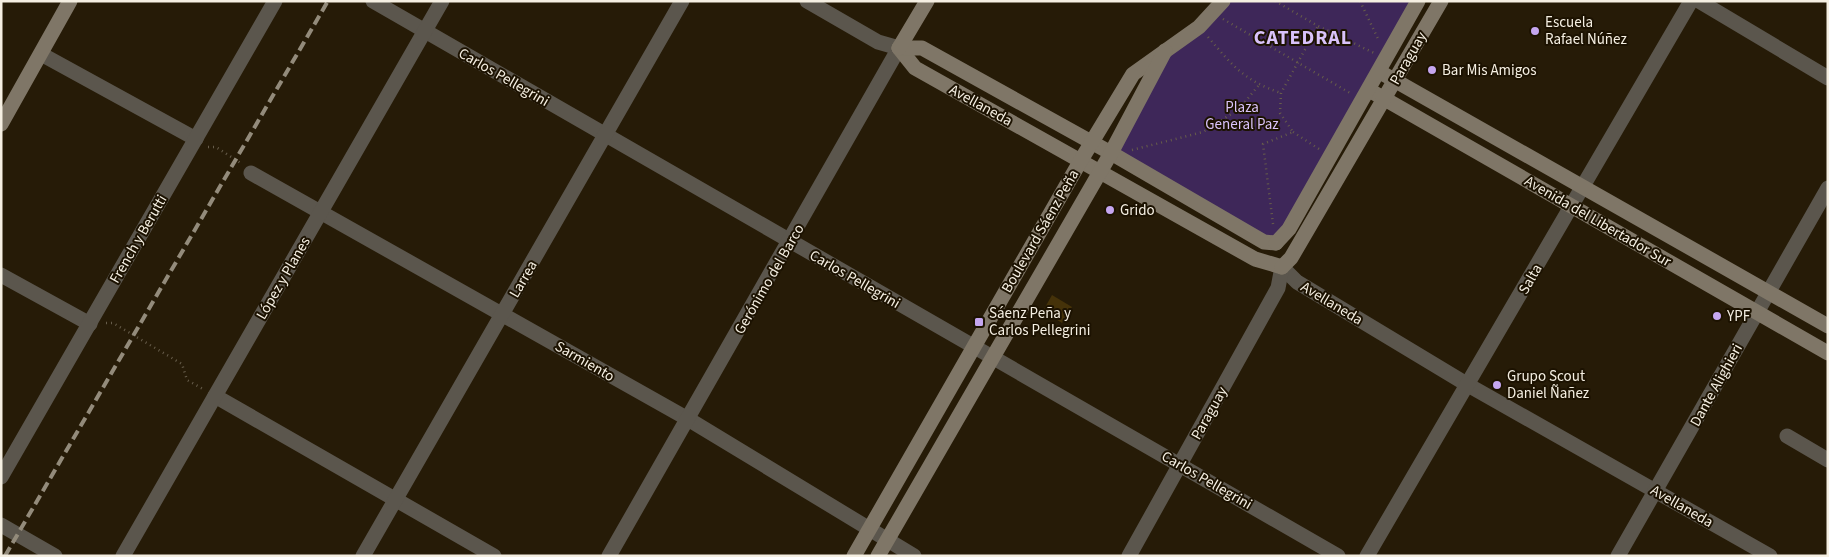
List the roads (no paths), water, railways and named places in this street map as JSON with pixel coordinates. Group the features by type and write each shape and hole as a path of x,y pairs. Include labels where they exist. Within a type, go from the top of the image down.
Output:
{"main road":[{"path":"1,124 70,1"},
{"name":"Gerónimo del Barco","path":"899,48 927,1"},
{"name":"Paraguay","path":"1282,268 1276,243 1289,229 1383,66 1418,1"},
{"name":"Paraguay","path":"1282,268 1291,258 1441,1"},
{"name":"Boulevard Sáenz Peña","path":"854,556 1080,160 1133,74 1199,27 1218,7"},
{"name":"Avellaneda","path":"899,48 922,48 1092,142 1264,242 1276,243"},
{"name":"Avellaneda","path":"899,48 915,68 1255,259 1282,268"},
{"name":"Boulevard Sáenz Peña","path":"878,556 1111,153 1166,50"},
{"name":"Avenida del Libertador Sur","path":"1383,66 1395,80 1582,188 1828,326"},
{"name":"Avenida del Libertador Sur","path":"1366,95 1385,99 1828,353"}],"street":[{"name":"French y Berutti","path":"1,477 275,1"},
{"name":"Carlos Pellegrini","path":"373,1 1338,556"},
{"name":"López y Planes","path":"123,556 442,1"},
{"name":"Larrea","path":"363,556 682,1"},
{"name":"Avellaneda","path":"807,1 878,42 899,48"},
{"name":"Salta","path":"1367,556 1691,1"},
{"path":"1699,1 1828,78"},
{"name":"Gerónimo del Barco","path":"609,556 791,241 899,48"},
{"path":"41,54 196,139"},
{"name":"Sarmiento","path":"251,173 688,420 914,556"},
{"name":"Dante Alighieri","path":"1618,556 1828,188"},
{"name":"Avellaneda","path":"1282,268 1297,282 1468,385 1770,556"},
{"name":"Paraguay","path":"1129,556 1278,288 1282,268"},
{"path":"1,275 90,322"},
{"path":"215,396 494,556"},
{"path":"1787,436 1828,460"},
{"path":"1,525 55,556"}],"railway":[{"path":"5,556 328,1"}],"place":[{"name":"Escuela Rafael Núñez","path":"1535,31"},
{"name":"Bar Mis Amigos","path":"1432,70"},
{"name":"Grido","path":"1110,210"},
{"name":"YPF","path":"1717,316"},
{"name":"Sáenz Peña y Carlos Pellegrini","path":"979,322"},
{"name":"Grupo Scout Daniel Ñañez","path":"1497,385"}],"district":[{"name":"CATEDRAL","path":"1303,37"}],"park label":[{"name":"Plaza General Paz","path":"1242,116"}]}
